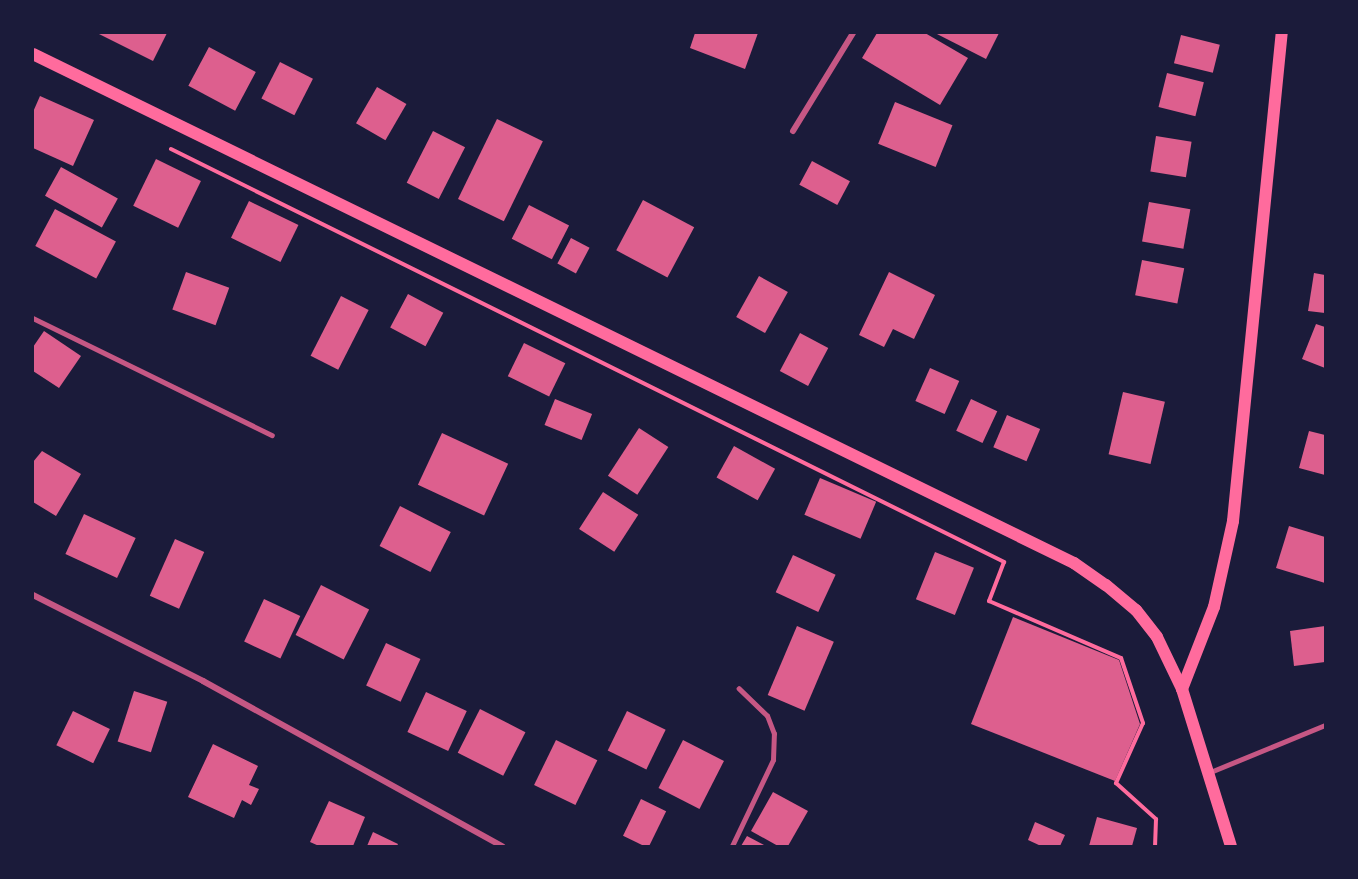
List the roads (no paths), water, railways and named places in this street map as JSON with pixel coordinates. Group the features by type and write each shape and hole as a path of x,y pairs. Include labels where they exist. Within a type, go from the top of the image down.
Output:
{"main road":[{"path":"1182,689 1214,607 1233,521 1282,33"},
{"path":"33,54 1074,563 1136,610 1157,637 1182,689 1231,846"}],"street":[{"path":"794,131 854,33"},
{"path":"33,595 203,681 502,846"}],"lane":[{"path":"33,318 272,435"},
{"path":"732,846 773,760 774,734 767,716 739,689"},
{"path":"1208,774 1325,725"}]}
